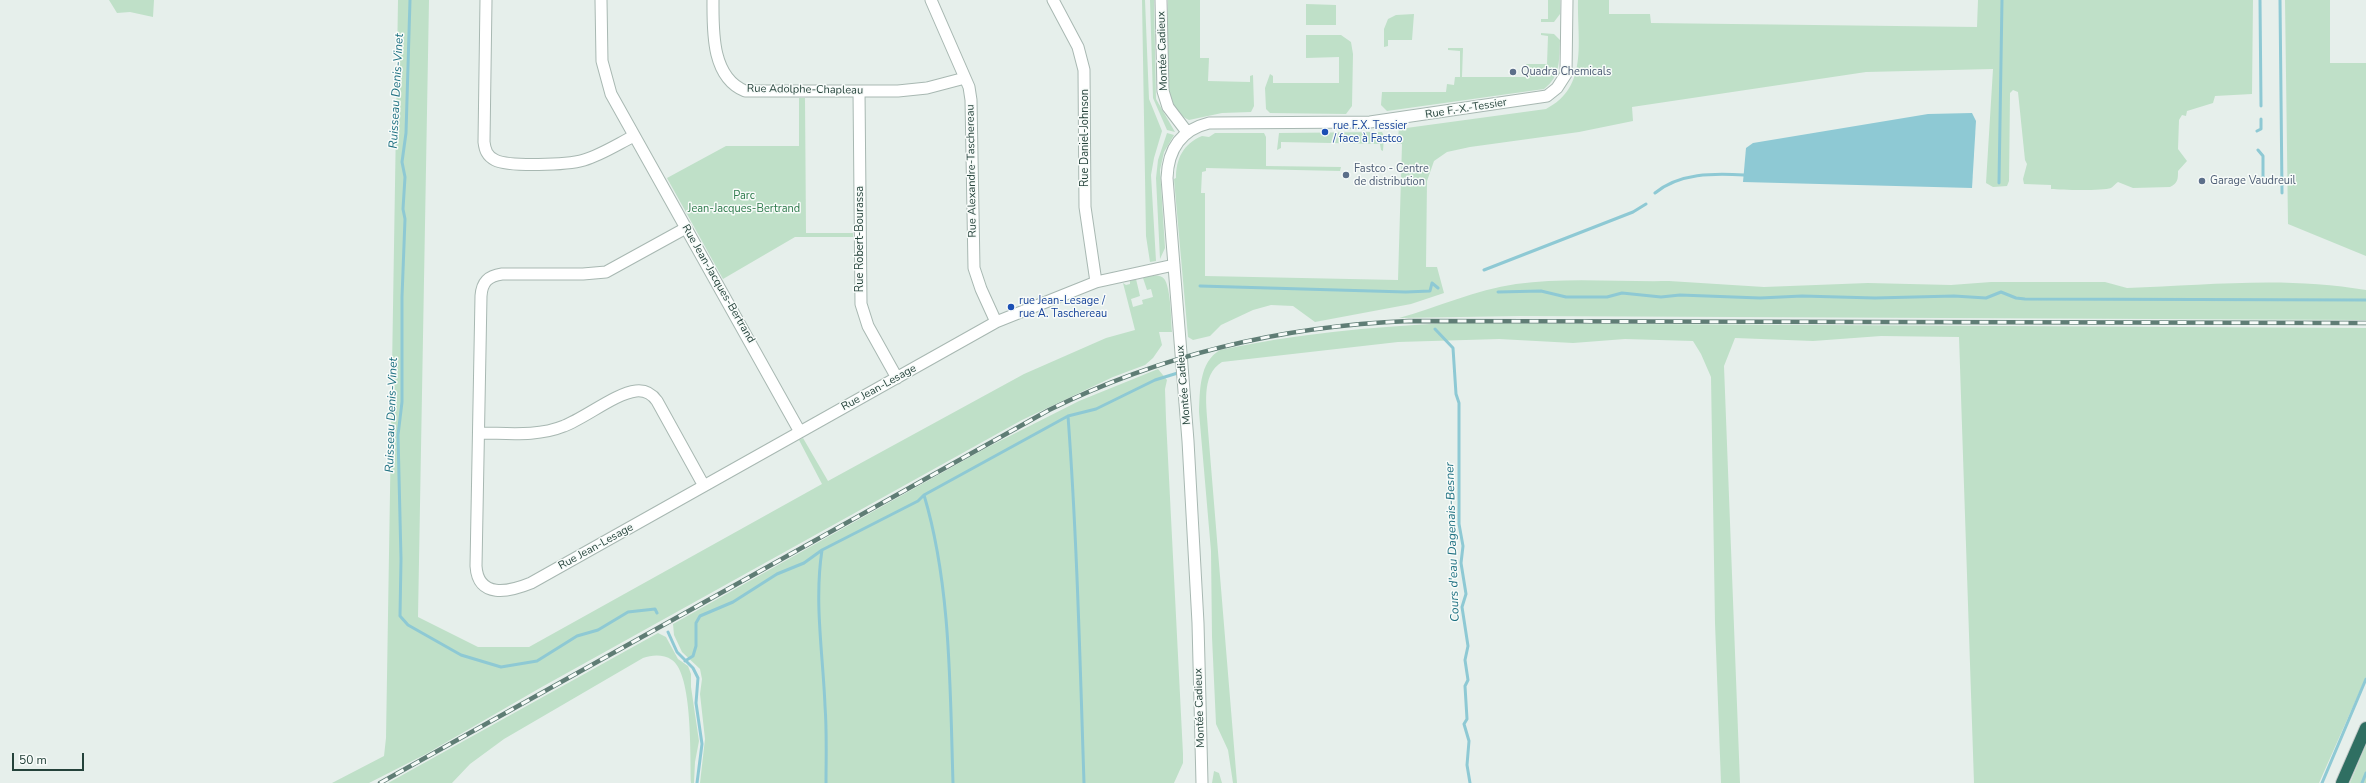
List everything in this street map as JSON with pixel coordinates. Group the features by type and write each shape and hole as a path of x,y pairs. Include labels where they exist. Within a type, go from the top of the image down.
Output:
{"highway":[{"path":"2342,783 2366,728"}],"street":[{"path":"486,0 484,142 486,152 490,157 505,162 568,164 593,157 634,136"},
{"name":"Rue Jean-Jacques-Bertrand","path":"601,0 600,46 604,72 611,94 800,432"},
{"name":"Rue Adolphe-Chapleau","path":"713,0 714,47 729,78 736,86 745,90 910,90 948,84 965,78"},
{"name":"Rue Alexandre-Taschereau","path":"931,0 965,78 972,106 974,268 980,289 996,322"},
{"name":"Rue Daniel-Johnson","path":"1053,0 1074,37 1083,62 1085,202 1096,282"},
{"name":"Montée Cadieux","path":"1161,0 1163,91 1168,107 1187,132 1173,148 1167,168 1192,502 1198,623 1202,783"},
{"name":"Rue F.-X.-Tessier","path":"1187,132 1198,126 1214,123 1370,122 1392,120 1547,96 1557,88 1566,74 1568,0"},
{"name":"Rue Robert-Bourassa","path":"859,91 861,304 868,326 897,378"},
{"name":"Rue Jean-Lesage","path":"686,228 606,272 584,274 502,274 493,276 486,280 481,296 476,572 482,583 492,590 510,590 530,583 996,322 1096,282 1174,265"},
{"path":"479,433 526,433 556,428 627,393 642,390 651,394 657,401 704,486"}],"green space":[{"path":"109,0 154,0 153,17 130,12 117,13"},
{"path":"398,0 429,0 418,617 478,647 529,647 822,484 799,440 803,438 828,481 1024,374 1106,338 1135,330 1123,283 1126,285 1130,284 1130,281 1136,279 1140,296 1131,299 1133,307 1143,304 1142,300 1153,297 1151,289 1147,290 1143,278 1155,275 1162,277 1165,280 1169,293 1172,332 1159,332 1162,345 1153,358 1145,365 1113,377 1022,420 540,688 426,754 369,783 332,783 384,756 386,738"},
{"path":"1142,0 1145,0 1149,99 1162,131 1154,158 1151,175 1156,261 1150,262 1146,236"},
{"path":"1150,0 1154,0 1156,99 1175,132 1167,130 1153,98"},
{"path":"1168,0 1200,0 1200,58 1209,58 1208,81 1250,82 1250,76 1253,75 1254,106 1251,112 1222,113 1189,120 1178,111 1173,104 1168,88"},
{"path":"1548,0 1560,0 1560,14 1554,22 1541,22 1541,19 1548,19"},
{"path":"1578,0 1609,0 1609,14 1650,14 1651,23 1977,27 1978,0 2253,0 2252,94 2215,96 2213,103 2187,111 2186,116 2182,115 2179,120 2178,149 2187,161 2178,171 2175,184 2170,187 2133,188 2118,182 2111,188 2091,190 2051,189 2051,185 2024,184 2023,179 2027,164 2025,160 2018,92 2013,90 2010,93 2009,181 2007,186 1993,187 1986,183 1993,69 1866,72 1632,107 1633,121 1579,132 1470,147 1447,152 1434,161 1427,181 1426,267 1437,267 1444,293 1411,304 1315,322 1293,306 1271,305 1253,310 1221,325 1210,336 1193,340 1188,337 1174,179 1176,178 1179,158 1190,143 1202,136 1209,137 1215,133 1264,133 1266,137 1266,166 1341,167 1340,171 1206,168 1206,171 1202,172 1201,193 1205,193 1205,276 1398,280 1402,144 1397,144 1399,129 1546,109 1560,100 1569,88 1575,76 1578,62"},
{"path":"2285,0 2330,0 2330,63 2366,63 2366,256 2288,224"},
{"path":"1306,4 1336,5 1336,25 1306,25"},
{"path":"1414,14 1412,40 1388,40 1388,46 1384,47 1384,29 1388,19 1396,15"},
{"path":"1541,33 1554,34 1560,40 1558,67 1554,79 1544,89 1387,111 1381,105 1382,92 1446,92 1447,84 1454,85 1455,77 1460,77 1460,51 1448,50 1448,48 1463,48 1462,77 1527,77 1526,64 1547,64 1548,36 1541,35"},
{"path":"1306,35 1341,35 1351,42 1353,54 1352,106 1346,114 1270,113 1266,109 1265,88 1270,74 1273,76 1273,83 1339,83 1339,57 1306,58"},
{"name":"Parc Jean-Jacques-Bertrand","path":"799,98 805,98 806,233 853,233 853,237 795,237 723,279 667,178 726,146 799,146"},
{"path":"1382,132 1384,136 1383,151 1381,150 1380,144 1281,142 1281,148 1277,150 1279,133"},
{"path":"1167,133 1174,135 1164,152 1160,170 1165,248 1160,259 1156,178 1158,160"},
{"path":"1573,280 1669,281 1764,287 1868,283 1951,285 1991,282 2105,282 2127,288 2277,282 2307,283 2366,290 2366,320 1521,316 1399,318 1471,294 1516,284"},
{"path":"1447,323 2366,328 2366,677 2319,783 1974,783 1959,337 1881,336 1813,341 1735,338 1724,366 1740,783 1721,783 1715,623 1711,377 1701,354 1693,341 1625,339 1573,343 1499,339 1398,342 1222,362 1210,375 1206,393 1206,402 1237,783 1233,783 1228,750 1216,724 1212,637 1211,551 1199,412 1204,369 1213,355 1220,350 1248,344 1304,335"},
{"path":"1158,369 1167,380 1165,389 1166,419 1183,754 1183,763 1174,783 700,783 705,739 700,694 702,679 700,669 682,652 674,635 673,624 986,448 1079,401"},
{"path":"658,633 666,637 678,659 688,666 691,674 691,687 699,741 695,762 694,783 691,783 689,717 684,682 679,668 672,660 665,657 650,656 643,658 504,739 470,764 452,783 388,783"},
{"path":"2366,745 2366,783 2350,783"},
{"path":"1214,771 1219,773 1222,783 1212,783"}],"water":[{"path":"1972,113 1976,121 1972,188 1743,182 1746,148 1753,143 1928,114"}],"waterway":[{"name":"Ruisseau Denis-Vinet","path":"410,0 406,133 402,162 405,177 403,209 405,219 402,297 402,402 398,435 401,559 400,616 408,625 461,655 501,667 537,661 577,636 598,630 628,612 655,609 657,613"},
{"path":"1999,183 2002,0"},
{"path":"2260,0 2261,106"},
{"path":"2280,0 2282,193"},
{"path":"2257,131 2261,129 2261,119"},
{"path":"2258,150 2263,156 2263,181"},
{"path":"1655,193 1664,186 1686,178 1721,174 1744,175"},
{"path":"1484,270 1633,212 1646,204"},
{"path":"1200,286 1406,292 1430,291 1432,283 1438,288"},
{"path":"1498,292 1541,291 1566,297 1607,297 1622,293 1661,297 1680,295 1760,298 1802,296 1875,298 1954,296 1986,298 2001,292 2016,298 2025,299 2366,300"},
{"name":"Cours d'eau Dagenais-Besner","path":"1435,329 1453,348 1456,394 1459,403 1459,524 1463,546 1461,563 1466,594 1462,607 1468,646 1465,660 1468,680 1465,686 1467,719 1464,724 1469,741 1467,765 1470,783"},
{"path":"1068,416 1096,409 1155,380 1181,372"},
{"path":"953,783 948,638 940,565 924,495 1068,416 1080,645 1084,783"},
{"path":"685,661 693,656 696,646 696,623 700,616 733,602 777,574 804,563 822,550 918,501 924,495"},
{"path":"822,550 819,608 826,716 826,783"},
{"name":"Ruisseau Denis-Vinet","path":"668,632 677,652 693,668 698,678 696,703 702,744 697,783"},
{"path":"2322,783 2366,679"},
{"path":"2362,783 2366,773"}],"railway":[{"path":"380,783 1049,410 1092,390 1136,373 1224,346 1316,329 1409,321 2366,323"}],"place":[{"name":"Quadra Chemicals","path":"1513,72"},
{"name":"rue F.X. Tessier / face à Fastco","path":"1325,132"},
{"name":"Fastco - Centre de distribution","path":"1346,175"},
{"name":"Garage Vaudreuil","path":"2202,181"},
{"name":"rue Jean-Lesage / rue A. Taschereau","path":"1011,307"}]}
